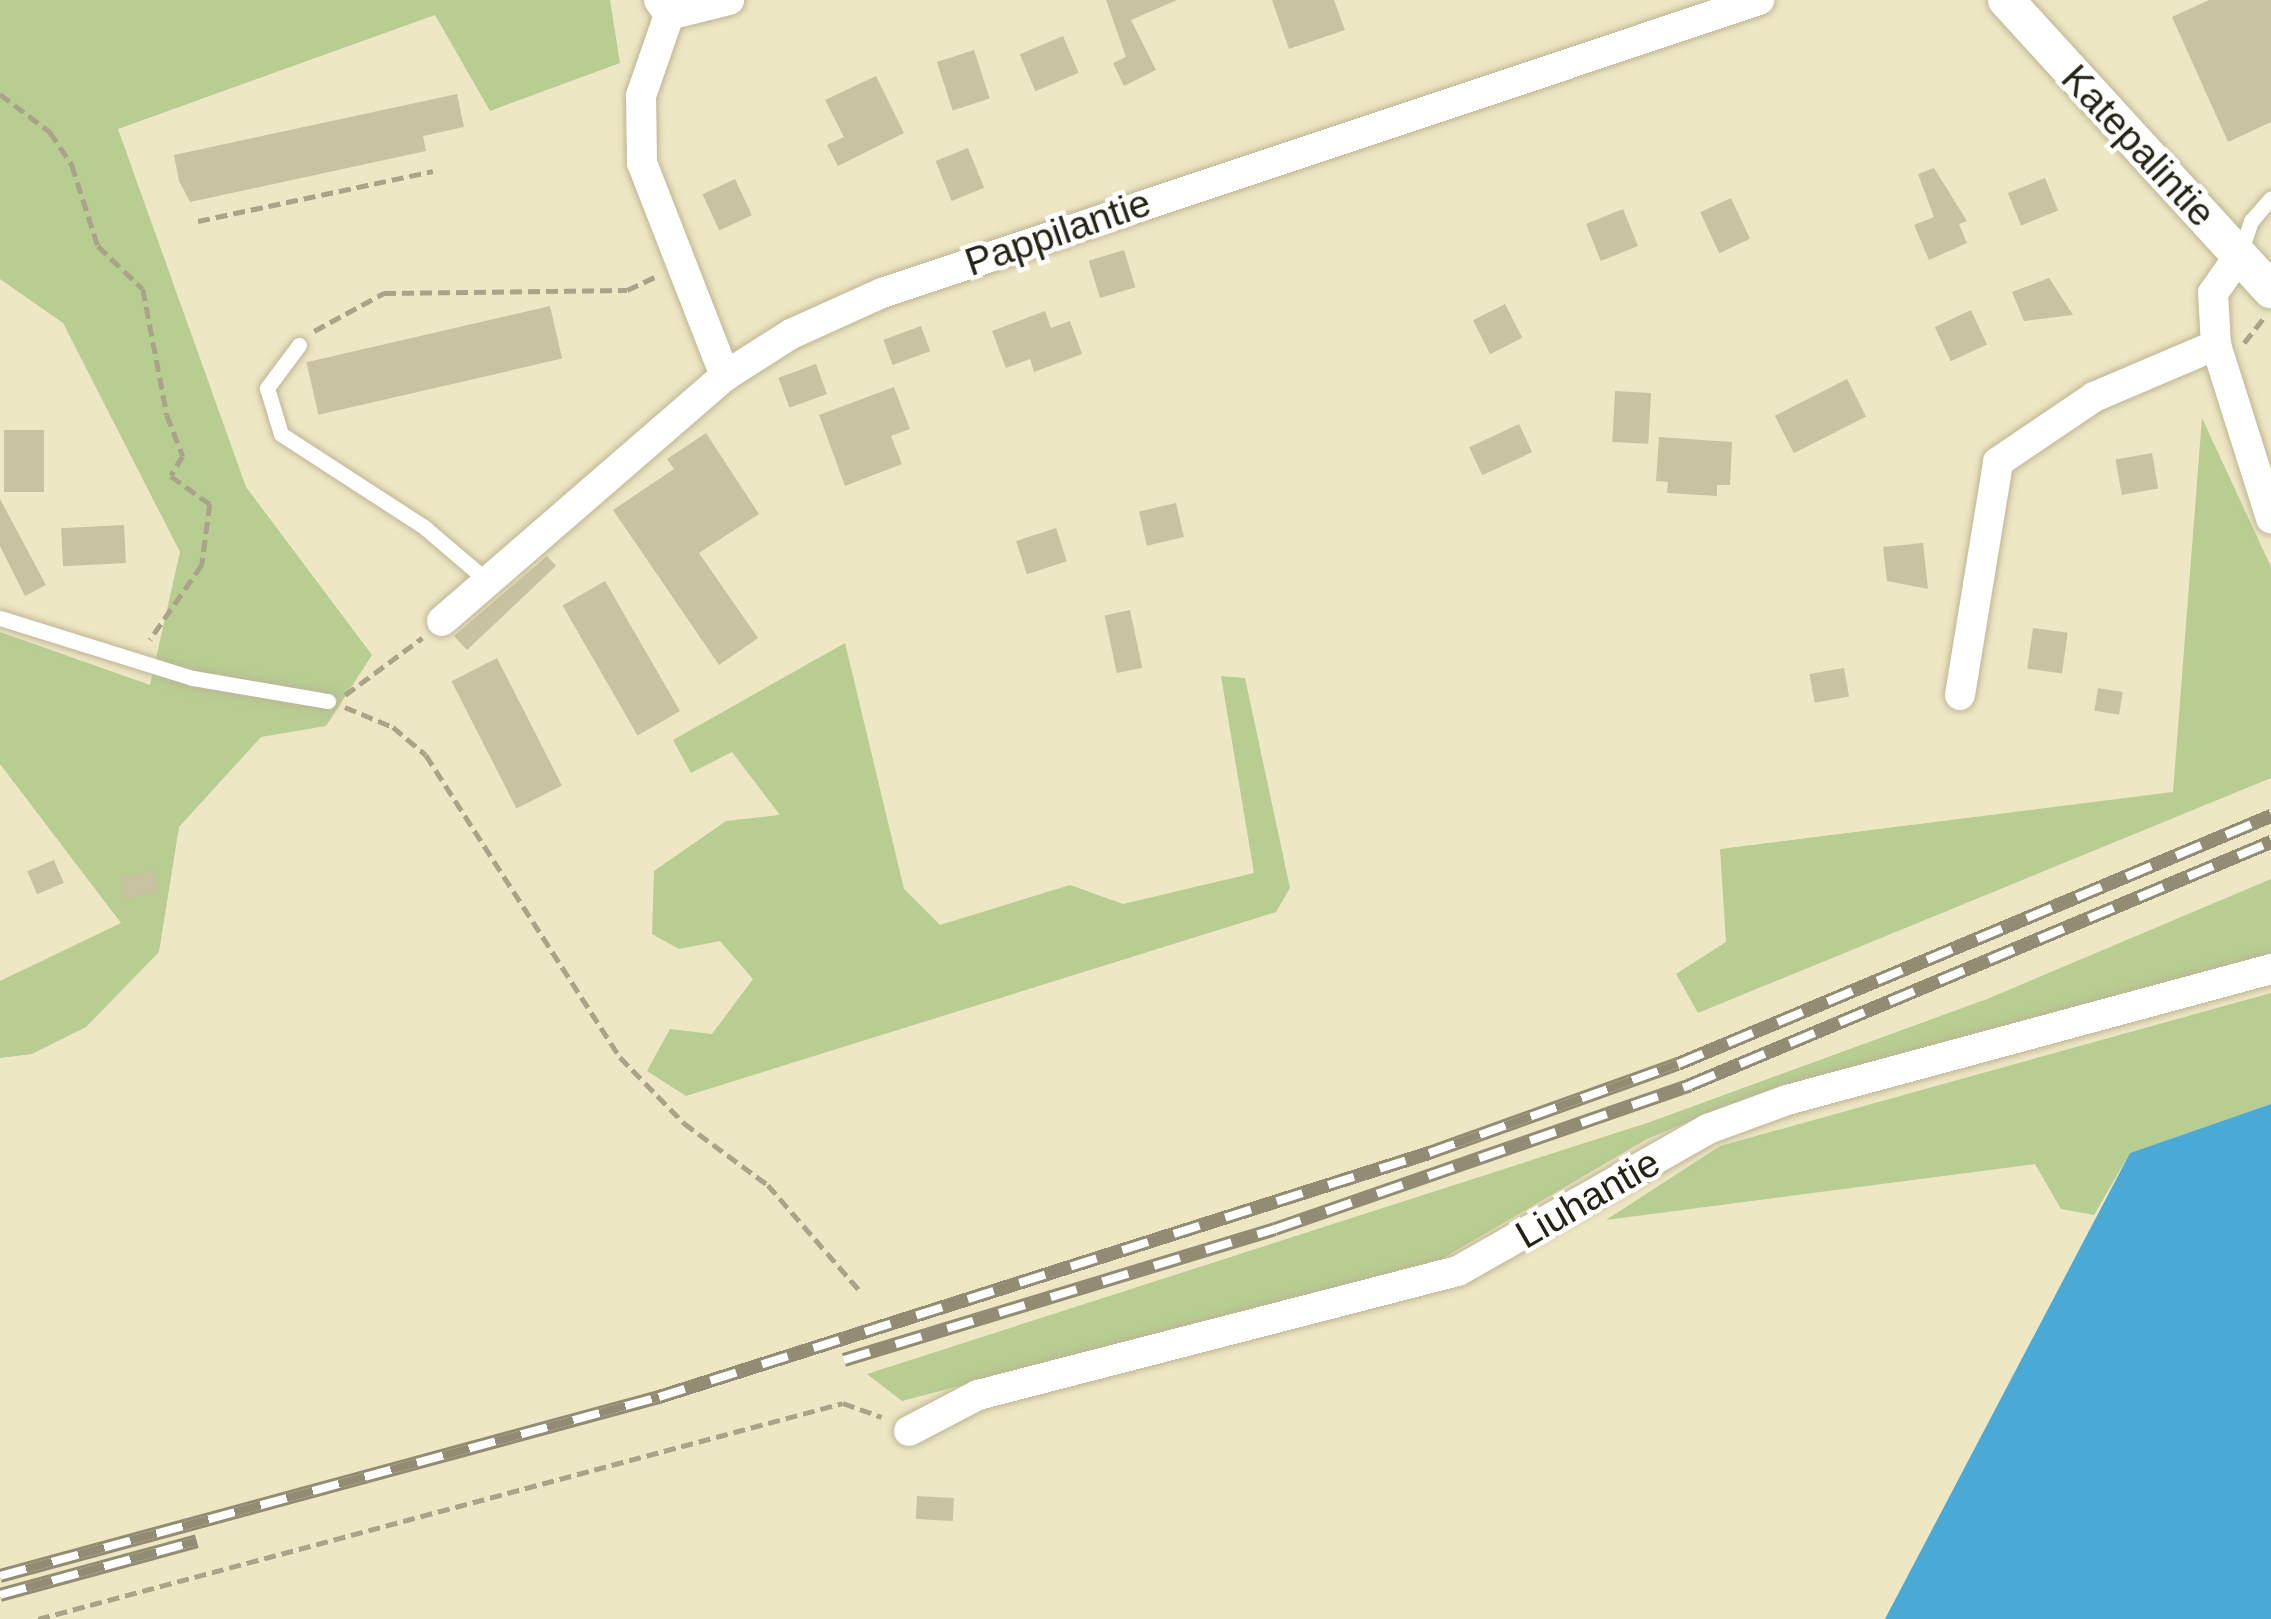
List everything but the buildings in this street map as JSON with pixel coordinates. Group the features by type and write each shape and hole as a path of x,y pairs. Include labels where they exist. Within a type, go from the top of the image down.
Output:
{"street":[{"path":"725,376 677,268 636,129 664,8 729,0"},
{"name":"Pappilantie","path":"442,621 485,579 725,376 791,334 882,293 1760,0"},
{"name":"Katepalintie","path":"2006,0 2271,290"},
{"path":"2239,256 2213,293 2216,345 2271,518"},
{"path":"1960,694 1998,461 2093,398 2216,345"},
{"name":"Liuhantie","path":"909,1431 978,1395 1457,1271 1708,1129 1787,1100 2271,969"}],"lane":[{"path":"2239,256 2251,221 2271,198"},
{"path":"299,345 267,388 281,434 424,527 485,579"},
{"path":"0,618 145,663 328,701"}],"path":[{"path":"0,94 50,132 73,165 98,246 143,289 167,415 183,456 171,476 211,504 202,565 152,626 145,663"},
{"path":"198,221 433,171"},
{"path":"299,345 328,317 384,293 627,290 677,268"},
{"path":"328,701 358,691 442,621"},
{"path":"328,701 393,728 426,755 620,1058 684,1123 767,1185 862,1293"},
{"path":"38,1619 843,1403 909,1431"}],"green space":[{"path":"0,0 610,0 620,63 490,111 435,15 118,129 246,487 372,655 326,726 261,737 179,827 159,952 86,1027 32,1054 0,1058 0,981 121,923 0,764 0,632 150,685 180,552 63,323 0,279"},
{"path":"2202,418 2271,567 2271,778 1698,1013 1676,974 1726,942 1720,849 2173,792"},
{"path":"845,643 904,889 940,925 1070,885 1123,904 1254,873 1221,676 1245,678 1290,888 1276,912 686,1096 647,1071 670,1029 712,1034 753,979 720,941 679,949 652,934 654,871 726,821 780,815 732,752 691,773 673,740"},
{"path":"2271,879 2271,953 1726,1106 1647,1139 1440,1260 902,1401 867,1374 1650,1122 1987,999"},
{"path":"2271,993 2271,1104 2130,1153 2094,1215 2061,1209 2035,1164 1606,1220 1720,1146"}],"water":[{"path":"2271,1104 2271,1619 1885,1619 2130,1153"}],"railway":[{"path":"0,1576 659,1397 1429,1153 1678,1064 2271,816"},
{"path":"844,1360 1275,1229 1690,1085 2271,842"},
{"path":"0,1595 197,1541"}]}
